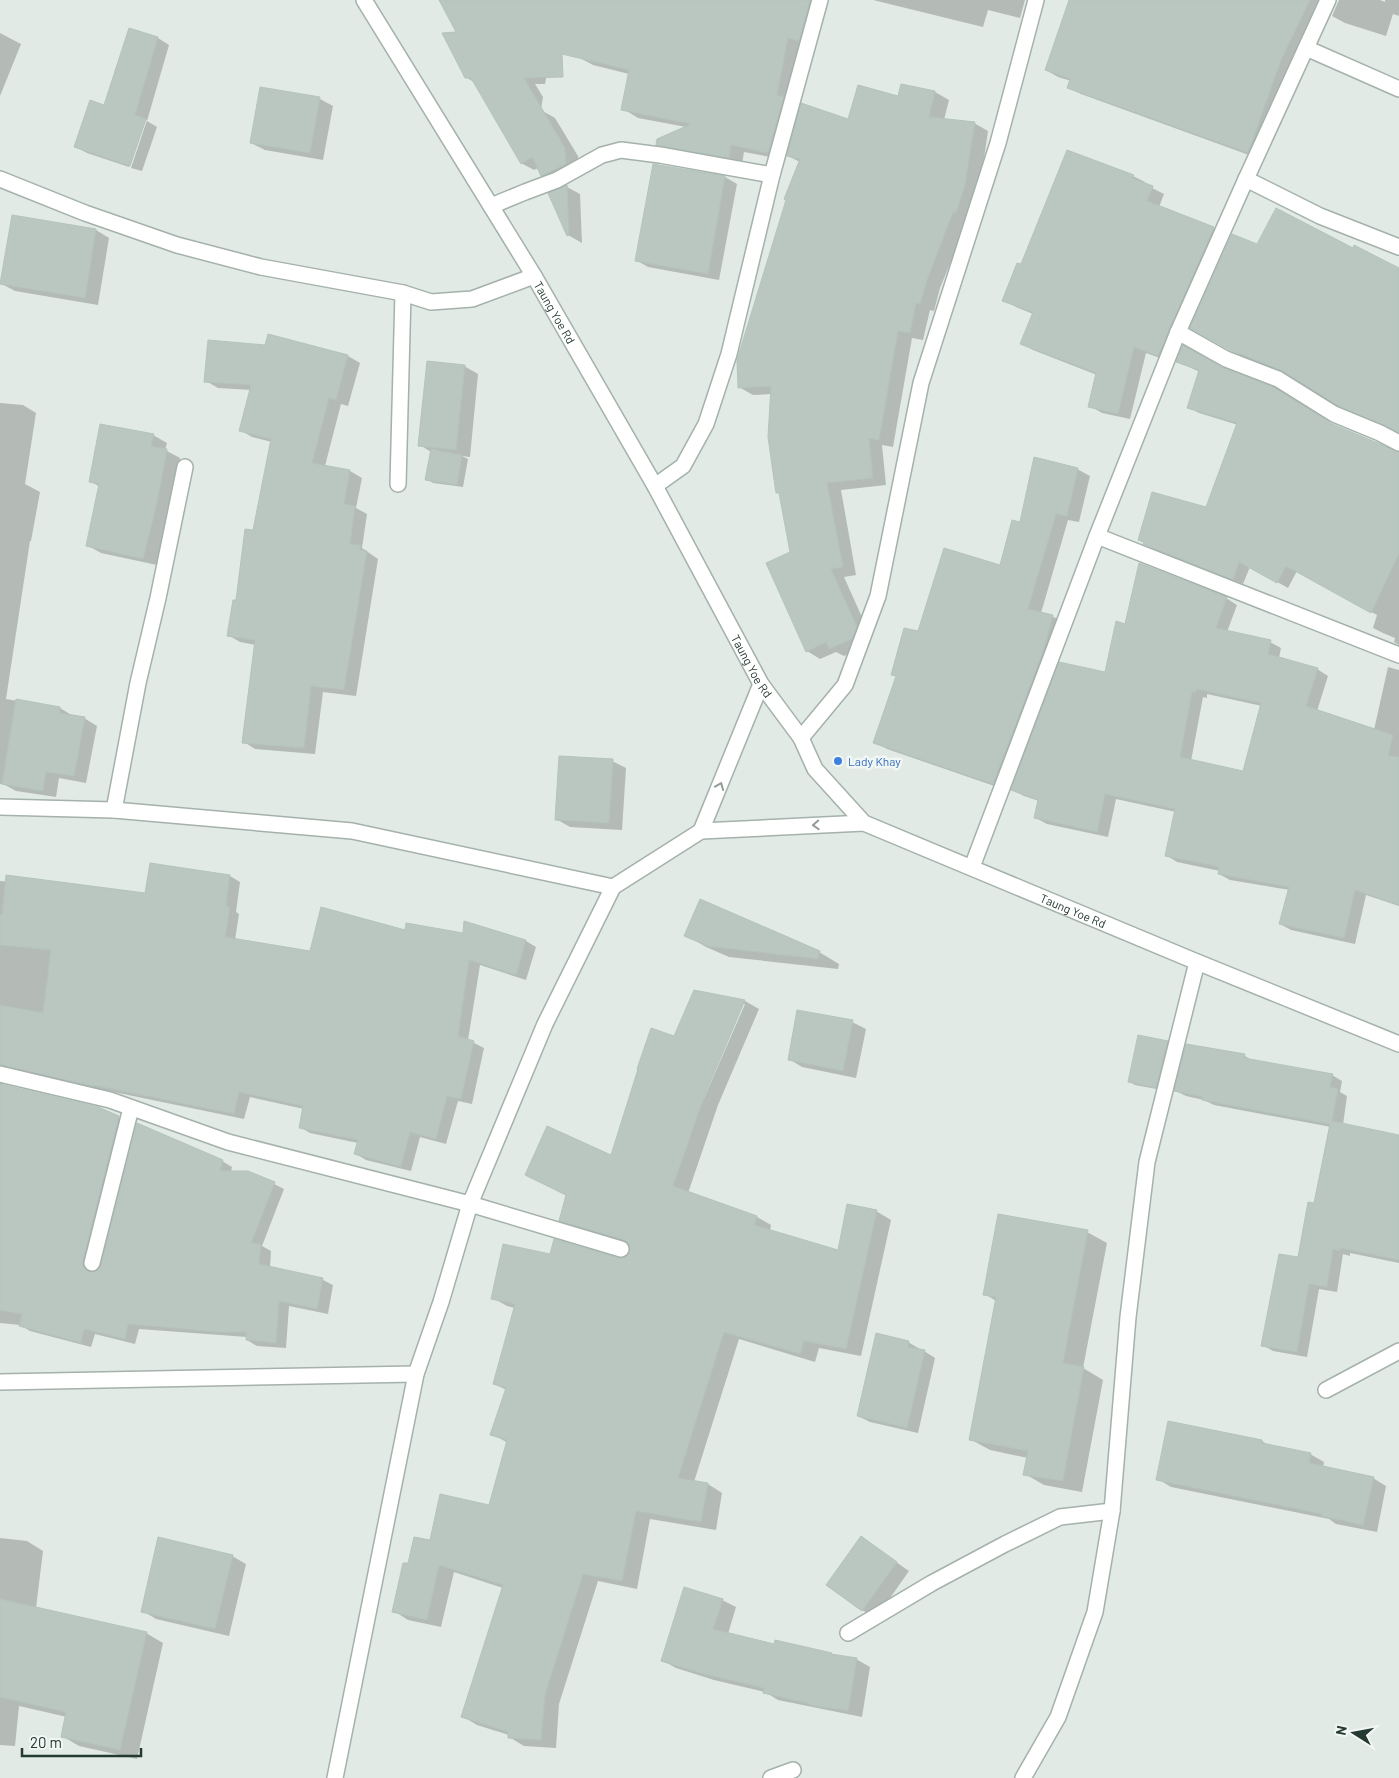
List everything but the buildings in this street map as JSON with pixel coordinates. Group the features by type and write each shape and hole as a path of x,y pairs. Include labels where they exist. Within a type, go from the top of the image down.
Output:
{"street":[{"name":"Taung Yoe Rd","path":"364,0 534,276 655,486 761,684 801,738 816,769 864,822 1197,962 1399,1044"},
{"path":"655,486 683,466 706,424 729,354 772,175 820,0"},
{"path":"801,738 845,685 878,596 921,383 998,143 1036,0"},
{"path":"972,867 1097,536 1178,332 1328,0"},
{"path":"1306,48 1399,89"},
{"path":"491,206 557,180 602,154 621,150 772,175"},
{"path":"0,179 85,213 177,245 261,267 404,293 431,302 472,299 534,276"},
{"path":"1246,179 1320,216 1399,247"},
{"path":"398,484 404,293"},
{"path":"1178,332 1226,359 1278,379 1334,414 1399,443"},
{"path":"114,810 138,682 158,598 185,467"},
{"path":"1097,536 1399,655"},
{"path":"701,831 761,684"},
{"path":"0,807 114,810 352,831 613,887"},
{"path":"335,1778 416,1374 441,1302 470,1204 545,1024 613,887 701,831 864,822"},
{"path":"1024,1778 1058,1717 1095,1612 1112,1511 1128,1317 1147,1162 1197,962"},
{"path":"0,1074 110,1100 228,1142 470,1204 622,1249"},
{"path":"92,1262 131,1108"},
{"path":"1326,1390 1399,1351"},
{"path":"0,1382 416,1374"},
{"path":"848,1633 932,1583 1060,1517 1112,1511"},
{"path":"771,1778 793,1770"}],"place":[{"name":"Lady Khay","path":"838,761"}]}
